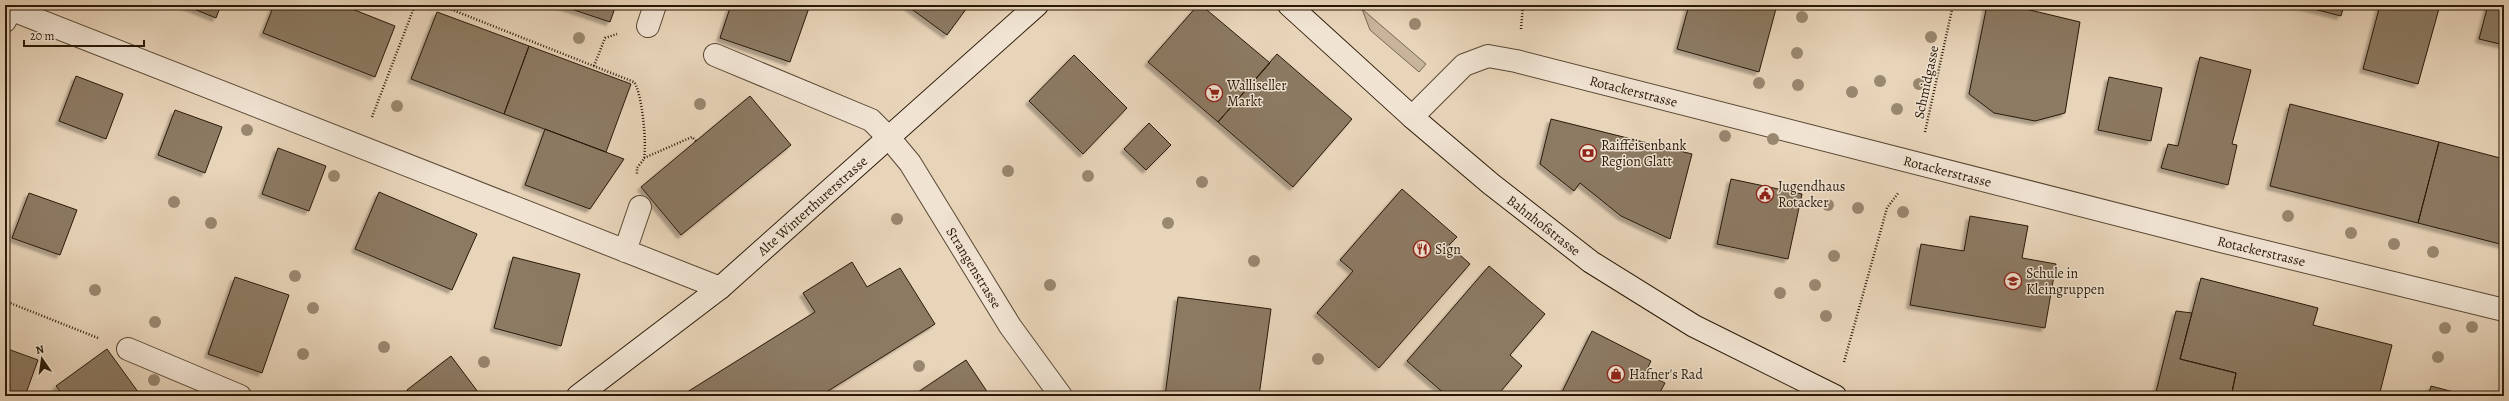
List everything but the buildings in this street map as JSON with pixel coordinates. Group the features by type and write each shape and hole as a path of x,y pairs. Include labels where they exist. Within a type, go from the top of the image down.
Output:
{"street":[{"path":"648,26 654,5"},
{"name":"Alte Winterthurerstrasse","path":"578,396 720,288 890,139 1037,5"},
{"name":"Bahnhofstrasse","path":"1289,5 1412,117 1491,184 1591,262 1694,326 1834,396"},
{"path":"9,12 720,288"},
{"name":"Strangenstrasse","path":"715,56 870,120 890,139 910,163 1010,326 1061,396"},
{"name":"Rotackerstrasse","path":"1412,117 1464,65 1488,56 1516,61 2225,242 2504,310"},
{"path":"625,251 640,207"},
{"path":"128,350 240,396"}],"path":[{"path":"371,120 415,5"},
{"path":"440,5 634,82 639,88 644,158"},
{"path":"1520,35 1523,5"},
{"name":"Schmidgasse","path":"1918,164 1953,5"},
{"path":"594,66 605,38 648,26"},
{"path":"637,168 644,158 692,137 696,141"},
{"path":"1844,362 1887,208 1918,164"},
{"path":"5,301 128,350"}],"shaded area":[{"path":"1362,9 1426,64 1419,72 1370,30"}],"place":[{"name":"Walliseller Markt","path":"1214,93"},
{"name":"Raiffeisenbank Region Glatt","path":"1588,153"},
{"name":"Jugendhaus Rotacker","path":"1765,194"},
{"name":"Sign","path":"1422,249"},
{"name":"Schule in Kleingruppen","path":"2013,281"},
{"name":"Hafner's Rad","path":"1616,374"}]}
